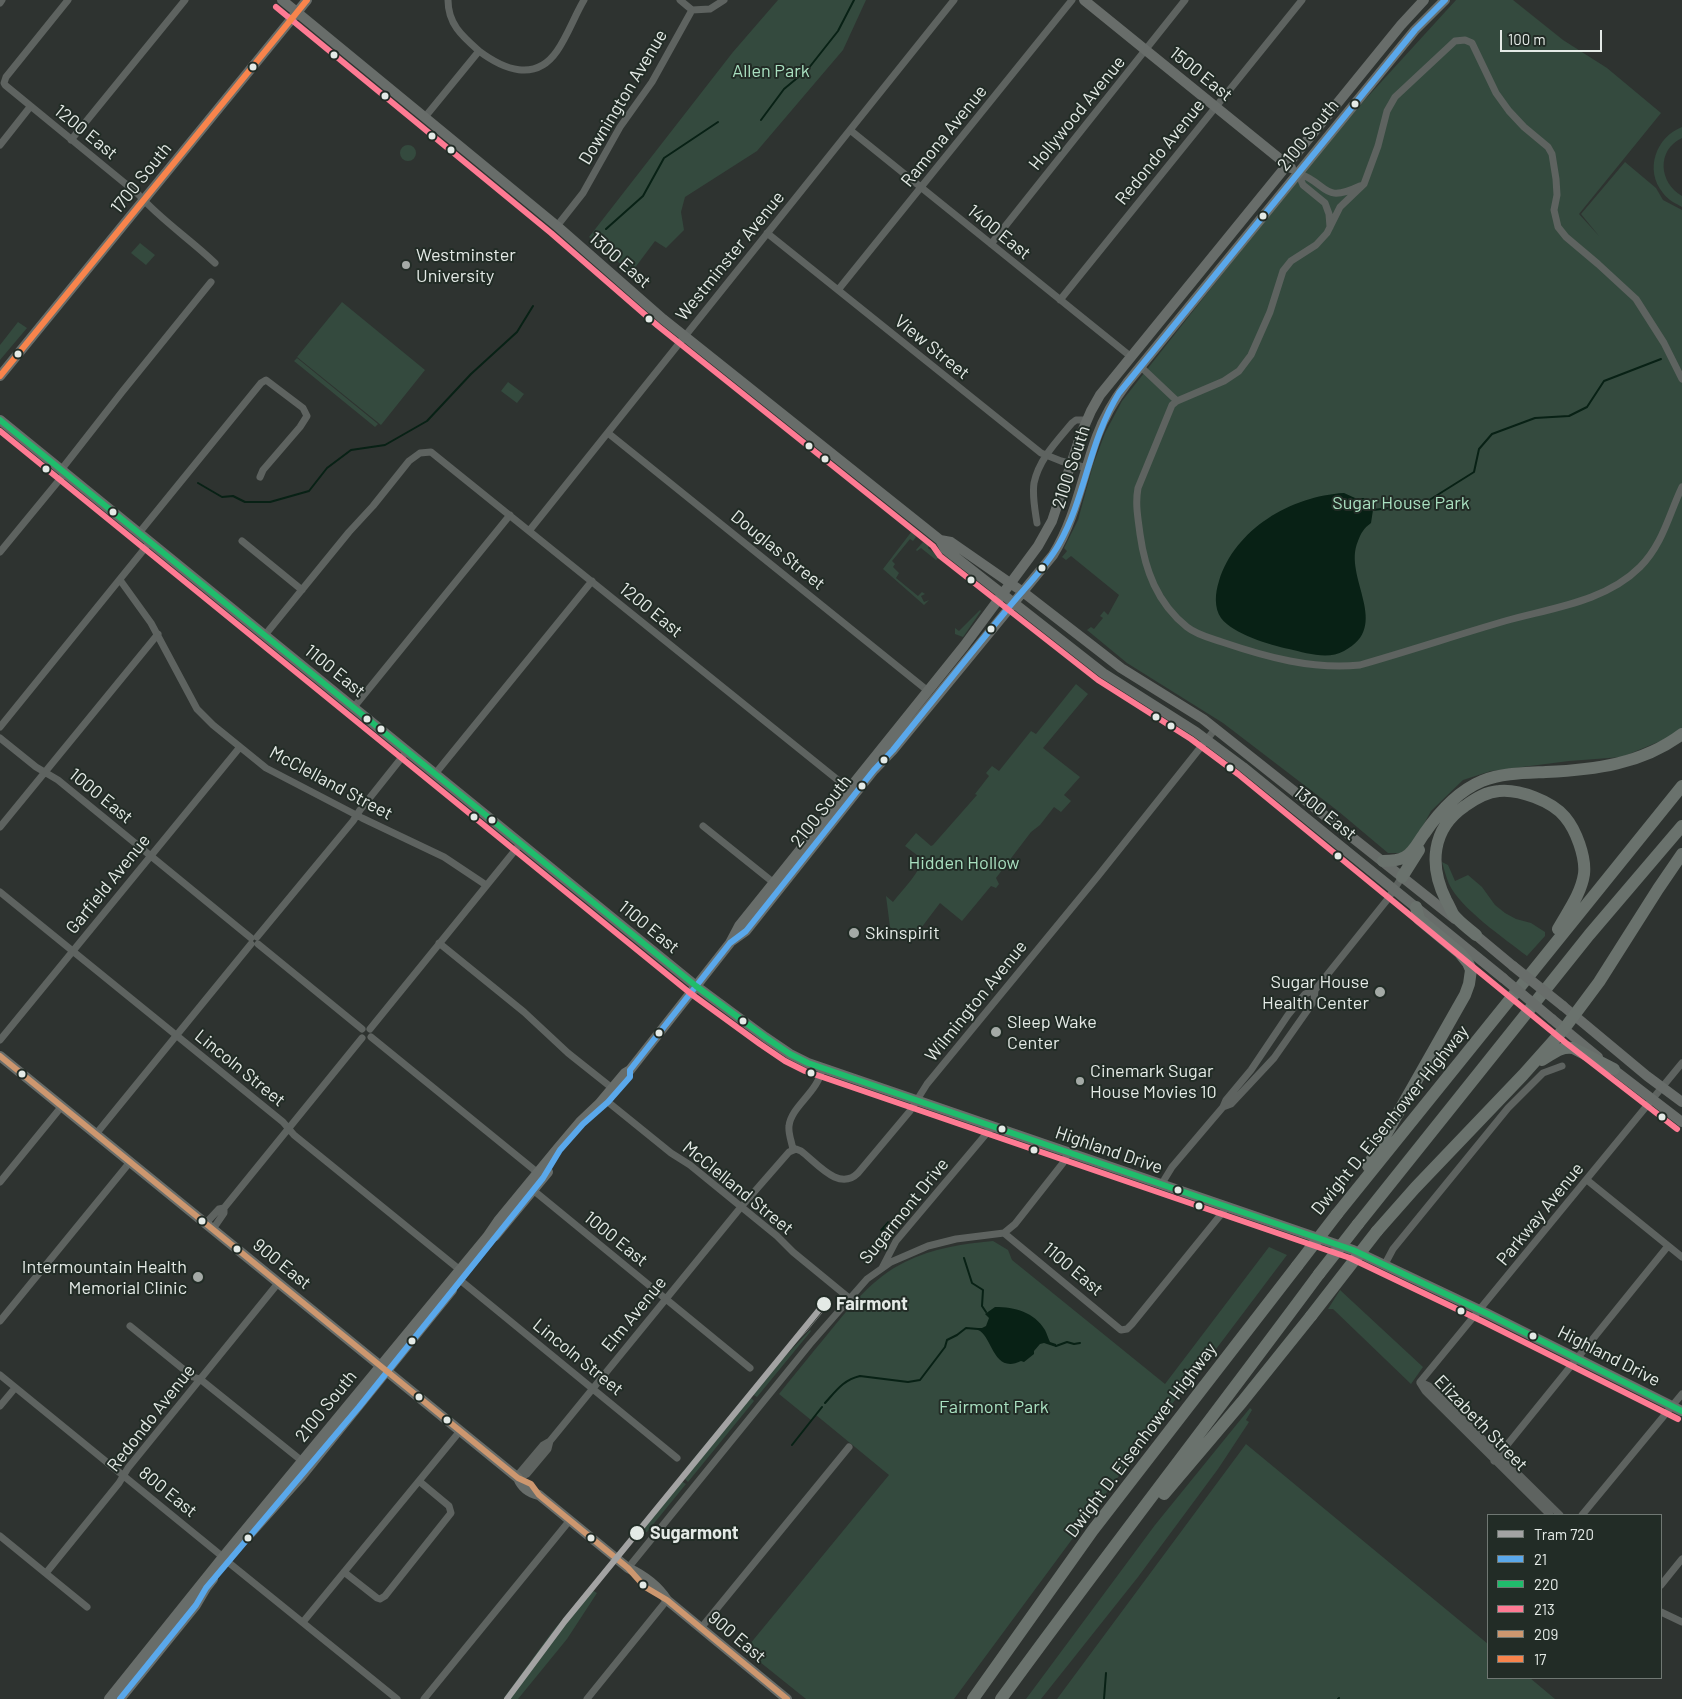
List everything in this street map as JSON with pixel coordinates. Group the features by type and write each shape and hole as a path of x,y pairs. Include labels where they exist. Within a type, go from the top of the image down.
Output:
{"highway":[{"path":"1383,862 1406,857 1431,824 1463,790 1483,781 1502,776 1607,766 1639,758 1670,744 1682,734"},
{"name":"Dwight D. Eisenhower Highway","path":"973,1699 1094,1530 1337,1214 1682,786"},
{"path":"1476,935 1454,914 1437,878 1435,858 1440,833 1454,813 1480,795 1500,791 1525,793 1546,803 1564,816 1574,832 1581,850 1584,872 1578,893 1540,961"},
{"path":"1402,877 1441,813"},
{"path":"1001,1699 1071,1602 1358,1224 1583,943 1682,826"},
{"path":"1071,1602 1242,1402 1377,1231 1564,1029 1599,982 1682,854"},
{"path":"1348,1201 1460,1004 1469,984 1471,970 1468,963 1460,953 1419,919 1416,907"},
{"path":"1533,1064 1561,1048 1567,1047 1573,1048 1614,1069"}],"main road":[{"name":"1300 East","path":"282,0 557,226 685,336 940,540 945,549 1103,673 1207,740 1394,889 1652,1100 1682,1122"},
{"name":"1700 South","path":"0,376 307,0"},
{"name":"1500 East","path":"1084,0 1298,173"},
{"name":"2100 South","path":"109,1699 306,1464 580,1122 599,1104 625,1072 630,1070 730,943 739,926 966,643 1038,546 1049,526 1060,500 1087,420 1100,394 1424,0"},
{"name":"2100 South","path":"730,943 746,931 862,784 893,750 1053,555 1063,538 1074,510 1097,437 1106,415 1119,393 1415,30 1445,0"},
{"name":"1100 East","path":"0,420 696,986"},
{"name":"1300 East","path":"940,540 951,542 1023,592 1121,668 1216,728 1476,935 1662,1088 1682,1102"},
{"path":"893,750 896,738 928,698 928,691"},
{"path":"810,852 808,850 809,847 823,829 824,822"},
{"name":"Highland Drive","path":"696,986 781,1048 798,1058 992,1128 1354,1250 1480,1310 1682,1411"},
{"name":"900 East","path":"0,1056 517,1478 526,1480 536,1488 539,1495 628,1568 636,1579 657,1596 667,1600 787,1699"},
{"name":"2100 South","path":"462,1271 533,1190 548,1171 560,1150 583,1124 608,1102 630,1076 630,1070"},
{"path":"608,1102 615,1085"},
{"path":"518,1208 539,1178 538,1173"},
{"name":"2100 South","path":"120,1699 196,1606 225,1559 272,1511 310,1458 337,1425 340,1420 339,1415 384,1368"}],"street":[{"name":"1200 East","path":"68,0 6,77 5,85 138,194 149,207 214,263"},
{"path":"71,140 185,0"},
{"path":"448,0 449,14 455,27 479,51 496,62 515,70 529,70 544,64 556,53 584,0"},
{"path":"680,0 692,10 710,9 724,0"},
{"name":"Westminster Avenue","path":"529,531 954,0"},
{"name":"Ramona Avenue","path":"838,290 1072,0"},
{"name":"Hollywood Avenue","path":"991,244 1186,0"},
{"name":"Redondo Avenue","path":"1060,300 1302,0"},
{"name":"Downington Avenue","path":"557,226 583,193 620,127 652,82 692,10"},
{"path":"1682,379 1664,343 1636,299 1566,238 1558,227 1554,210 1557,196 1552,154 1548,147 1509,111 1496,93 1472,43 1465,40 1456,41 1395,97 1387,111 1378,146 1364,184 1340,207 1330,227 1316,245 1291,261 1283,271 1270,312 1251,354 1239,371 1224,381 1176,401 1168,410 1138,488 1136,500 1144,558 1150,577 1161,597 1187,627 1196,633 1284,660 1340,667 1360,665 1505,621 1589,598 1620,584 1641,566 1654,551 1682,487"},
{"path":"425,118 479,51"},
{"path":"0,145 30,107"},
{"name":"1400 East","path":"850,130 1130,356"},
{"name":"1500 East","path":"1298,173 1309,177 1331,194 1340,194 1364,184"},
{"name":"1500 East","path":"1298,173 1303,185 1325,203 1329,214 1330,227"},
{"name":"View Street","path":"767,233 1046,456 1087,468"},
{"path":"0,552 122,392 211,282"},
{"path":"1140,366 1176,401"},
{"path":"140,533 263,380 267,380 303,408 307,416 300,427 263,470 260,477"},
{"name":"2100 South","path":"1037,523 1034,484 1038,469 1072,423 1076,420 1087,420"},
{"name":"Douglas Street","path":"608,433 928,691"},
{"name":"1200 East","path":"302,590 410,462 420,453 428,452 434,454 849,789"},
{"path":"354,707 510,515"},
{"path":"242,540 302,590 265,636"},
{"path":"0,727 150,542"},
{"name":"McClelland Street","path":"120,580 158,634 197,709 240,748 276,774 444,857 486,885"},
{"path":"435,774 592,581"},
{"path":"0,826 158,634"},
{"name":"Wilmington Avenue","path":"793,1150 801,1151 837,1179 852,1178 910,1111 927,1084 1216,728"},
{"name":"1000 East","path":"0,738 32,764 58,780 362,1029"},
{"name":"Garfield Avenue","path":"0,1040 240,748"},
{"path":"96,1134 407,751"},
{"path":"703,826 774,883"},
{"path":"370,1029 521,843"},
{"path":"1161,1185 1172,1167 1223,1107 1226,1100 1251,1070 1305,994 1315,990 1387,900 1402,877"},
{"name":"Lincoln Street","path":"0,892 282,1122 294,1136 462,1271 593,1389 677,1458"},
{"path":"440,944 524,1012 568,1053 615,1085"},
{"path":"1223,1107 1231,1104 1279,1052 1314,1001 1315,990"},
{"path":"362,1038 360,1035 362,1029 368,1027 370,1029"},
{"path":"370,1029 371,1037"},
{"path":"362,1038 365,1040 371,1037"},
{"path":"371,1037 538,1173"},
{"path":"209,1226 219,1209 224,1208 362,1038"},
{"name":"Parkway Avenue","path":"1420,1382 1682,1063"},
{"path":"1385,1264 1393,1250 1508,1108 1540,1076 1551,1069 1562,1066"},
{"path":"741,1207 789,1152 793,1150 789,1132 791,1119 816,1086 822,1068"},
{"name":"McClelland Street","path":"608,1102 671,1153 688,1163 849,1298"},
{"path":"0,1182 62,1106"},
{"name":"Sugarmont Drive","path":"628,1568 849,1298 867,1279 881,1268 896,1241 992,1128"},
{"path":"881,1268 911,1252 938,1243 1004,1234 1063,1163 1068,1153"},
{"path":"0,1321 130,1162"},
{"path":"1587,1180 1682,1257"},
{"name":"1000 East","path":"533,1190 750,1368"},
{"name":"Elm Avenue","path":"517,1478 543,1445 550,1441 593,1389 741,1207"},
{"name":"1100 East","path":"1004,1234 1121,1330 1132,1324 1227,1207"},
{"path":"1496,1458 1668,1246"},
{"name":"Redondo Avenue","path":"46,1573 279,1282"},
{"path":"130,1326 306,1464"},
{"name":"800 East","path":"0,1375 398,1699"},
{"name":"Elizabeth Street","path":"1420,1382 1425,1391 1559,1514"},
{"path":"0,1406 15,1388"},
{"path":"1583,1514 1682,1394"},
{"path":"303,1622 460,1431"},
{"path":"701,1628 849,1448"},
{"name":"Elizabeth Street","path":"1496,1458 1549,1514"},
{"path":"344,1572 377,1598 380,1599 385,1596 451,1513 449,1506 419,1482"},
{"path":"424,1699 570,1520"},
{"path":"0,1536 87,1607"},
{"path":"1662,1584 1682,1559"},
{"path":"590,1698 667,1600"},
{"path":"1662,1612 1682,1622"}],"green space":[{"name":"Allen Park","path":"778,0 866,0 843,50 757,151 685,197 681,212 684,230 666,248 655,241 631,273 589,237 733,52"},
{"name":"Sugar House Park","path":"1456,0 1513,0 1563,40 1607,68 1661,113 1579,214 1599,236 1581,214 1625,162 1656,188 1663,200 1682,210 1682,732 1622,757 1569,761 1491,771 1463,780 1431,811 1413,844 1401,853 1388,853 1338,811 1223,723 1127,663 1087,630 1091,627 1094,629 1103,618 1100,616 1104,611 1108,615 1119,595 1071,556 1066,560 1062,557 1067,551 1064,548 1078,520 1093,465 1105,433 1122,401 1265,220 1351,115"},
{"path":"1682,127 1682,138 1668,150 1664,167 1669,183 1682,196 1682,207 1669,199 1657,184 1654,165 1656,155 1665,138"},
{"path":"408,145 416,153 408,161 400,153"},
{"path":"140,243 155,255 146,265 131,253"},
{"path":"342,302 425,370 381,425 297,357"},
{"path":"18,322 27,328 0,360 0,345"},
{"path":"297,358 378,424 375,427 294,361"},
{"path":"508,382 524,394 517,403 501,391"},
{"path":"912,531 916,537 913,541 910,539 892,561 895,564 893,567 899,573 896,578 918,596 922,592 925,594 921,596 924,602 929,600 924,605 883,569"},
{"path":"923,542 929,545 928,548 939,557 936,560 921,548 916,550"},
{"path":"980,610 963,637 955,634 955,628 959,631"},
{"name":"Hidden Hollow","path":"1076,684 1088,694 1043,748 1080,777 1064,795 1071,801 1061,812 1054,807 1040,825 1031,832 996,878 999,884 996,888 991,886 962,921 940,903 912,940 905,940 890,927 886,896 893,902 912,879 921,864 917,855 905,846 916,833 931,846 933,845 977,795 975,794 989,776 986,773 992,766 999,771 1031,731 1036,734"},
{"path":"1442,862 1448,865 1455,881 1468,875 1482,887 1495,905 1505,913 1516,919 1531,923 1545,932 1545,936 1527,956 1484,923 1463,903 1449,884"},
{"name":"Fairmont Park","path":"993,1241 1008,1250 1012,1260 1165,1384 1269,1247 1287,1255 1195,1377 1192,1377 954,1699 806,1699 745,1650 889,1475 816,1415 811,1420 779,1394 853,1304 882,1276 905,1262 926,1253 959,1245"},
{"path":"1340,1290 1423,1367 1411,1384 1333,1309 1328,1309"},
{"path":"810,1330 757,1397 752,1394 775,1367"},
{"path":"747,1394 682,1476 680,1475"},
{"path":"750,1397 754,1401 688,1482 684,1478"},
{"path":"1250,1408 1252,1410 1246,1420 1249,1422 1218,1469 1138,1577 1041,1699 1026,1699 1155,1525"},
{"path":"1246,1444 1487,1643 1487,1679 1531,1679 1555,1699 1057,1699"},
{"path":"681,1481 686,1484 647,1532 643,1534 641,1532 644,1527"},
{"path":"589,1587 508,1695 503,1699 552,1632"},
{"path":"592,1590 597,1593 567,1639 518,1699 509,1699 549,1644"}],"shaded area":[{"path":"1344,493 1355,498 1364,498 1373,510 1371,523 1360,536 1355,555 1356,570 1366,615 1365,628 1358,641 1338,654 1317,655 1262,642 1243,634 1227,624 1217,610 1217,590 1227,562 1238,546 1252,531 1285,508 1304,501"},
{"path":"888,1221 891,1221 894,1225 885,1235 880,1230"},
{"path":"995,1307 1010,1308 1030,1315 1041,1324 1050,1342 1056,1344 1056,1347 1044,1343 1040,1344 1034,1351 1034,1354 1024,1362 1004,1363 994,1353 983,1333 978,1330 978,1328 986,1326 989,1318 985,1314"}],"waterway":[{"path":"761,120 784,89 808,69 838,31 854,0"},
{"path":"606,229 643,196 664,158 718,122"},
{"path":"198,483 222,497 233,496 245,502 270,502 309,491 327,468 351,450 385,445 427,421 471,374 517,332 533,306"},
{"path":"1373,510 1423,504 1474,472 1479,449 1492,434 1535,418 1569,416 1587,407 1604,381 1661,359"},
{"path":"964,1258 972,1283 983,1290 982,1306 986,1312"},
{"path":"825,1403 844,1383 860,1376 908,1382 920,1380 945,1347 947,1340 966,1328 978,1329"},
{"path":"1056,1346 1067,1342 1080,1343"},
{"path":"792,1445 822,1407"},
{"path":"1104,1699 1106,1673"}],"tram line":[{"path":"772,1367 807,1331 831,1302"},
{"name":"720","path":"507,1699 565,1621 824,1304"}],"transit line":[{"name":"17","path":"0,376 307,0"},
{"name":"21","path":"120,1699 196,1605 206,1588 359,1407 543,1178 560,1150 630,1077 630,1070 730,943 746,931 874,770 893,750 1047,562 1068,526 1101,430 1119,393 1415,30 1445,0"},
{"name":"213","path":"276,7 551,233 658,326 933,546 940,556 1098,680 1191,739 1238,774 1566,1043 1677,1129"},
{"name":"220","path":"0,420 696,986 790,1054 808,1063 1353,1250 1488,1314 1682,1411"},
{"name":"213","path":"0,431 690,993 785,1061 805,1071 1350,1258 1484,1322 1678,1419"},
{"name":"209","path":"0,1056 518,1478 531,1484 539,1495 628,1568 645,1587 667,1600 787,1699"}],"place":[{"name":"Westminster University","path":"406,265"},
{"name":"Skinspirit","path":"854,933"},
{"name":"Sugar House Health Center","path":"1380,992"},
{"name":"Sleep Wake Center","path":"996,1032"},
{"name":"Cinemark Sugar House Movies 10","path":"1080,1081"},
{"name":"Intermountain Health Memorial Clinic","path":"198,1277"},
{"name":"Fairmont","path":"824,1304"},
{"name":"Sugarmont","path":"637,1533"}]}
